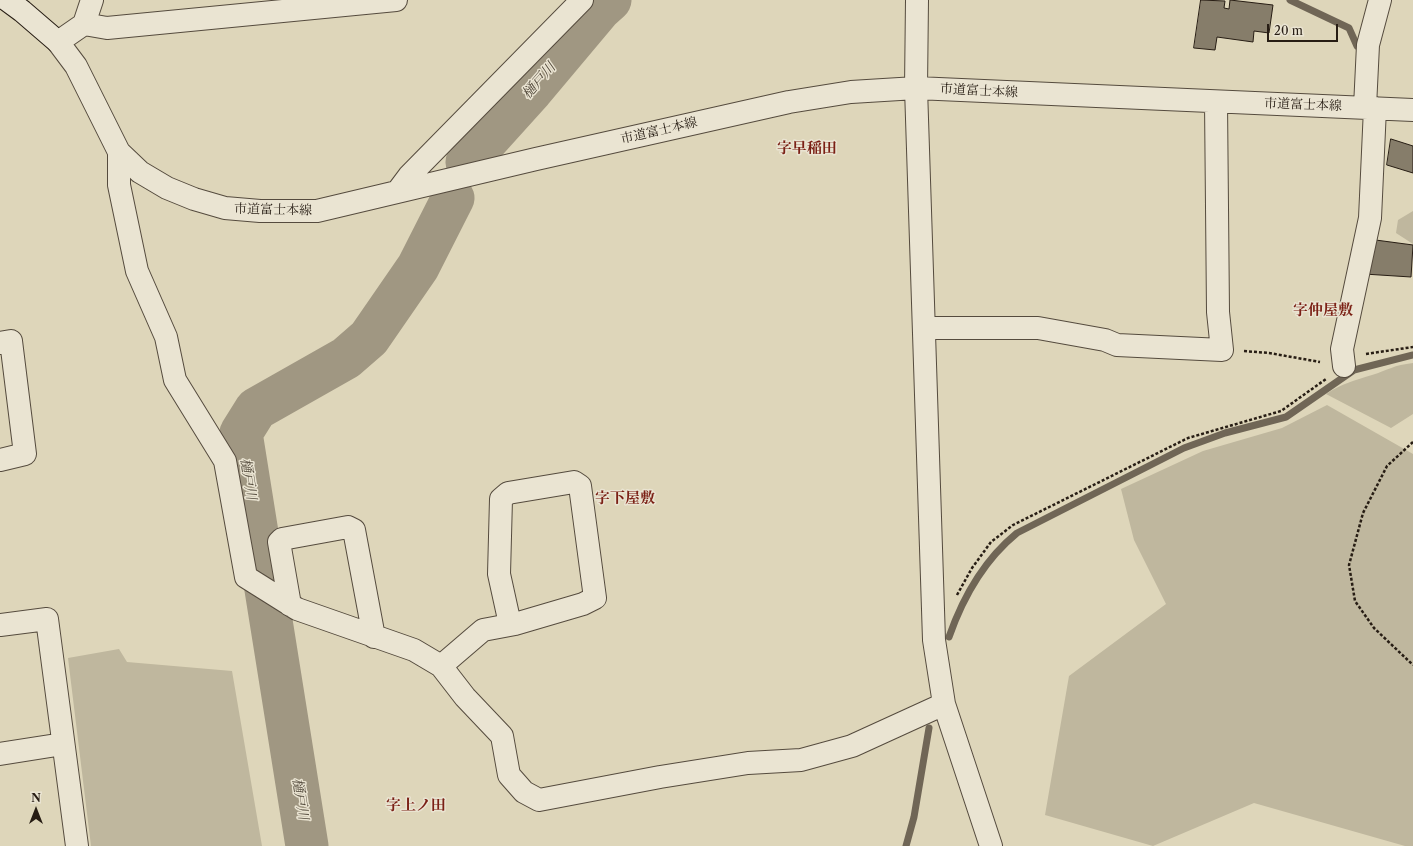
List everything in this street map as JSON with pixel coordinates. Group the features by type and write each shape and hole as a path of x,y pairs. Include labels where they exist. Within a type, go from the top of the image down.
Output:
{"street":[{"name":"市道富士本線","path":"7,0 22,10 58,42 76,66 119,152 140,172 166,188 194,199 225,208 260,211 316,211 789,102 850,92 916,88 1413,110"},
{"path":"58,42 84,24 92,0"},
{"path":"84,24 107,28 396,0"},
{"path":"397,192 409,176 582,0"},
{"path":"917,0 916,88 934,640 944,704 991,846"},
{"path":"1344,366 1342,349 1370,218 1370,107 1368,45 1380,0"},
{"path":"924,328 1038,328 1105,340 1117,345 1222,350 1218,312 1216,102"},
{"path":"119,152 119,184 137,270 166,337 175,380 225,461 246,577 285,602 374,637 414,650 441,666 465,697 502,736 508,775 524,792 539,800 660,777 741,764 801,760 852,746 944,704"},
{"path":"0,343 11,341 25,454 0,460"},
{"path":"441,666 483,630 510,624 583,604 595,598 580,486 574,482 508,493 501,499 500,574 510,624"},
{"path":"285,602 279,542 282,539 348,527 354,530 374,637"},
{"path":"0,625 47,619 77,846"},
{"path":"0,754 63,744"}],"path":[{"path":"934,606 951,604 972,568 992,542 1013,525 1188,438 1281,411 1358,356 1413,347"},
{"path":"1222,350 1270,353 1344,366"},
{"path":"1413,442 1387,466 1363,513 1349,565 1356,601 1374,628 1413,664"}],"shaded area":[{"path":"1413,211 1413,244 1396,233 1398,220"},
{"path":"1413,363 1413,414 1391,428 1326,394 1348,383 1396,366"},
{"path":"1327,405 1413,454 1413,846 1405,846 1254,803 1153,846 1045,815 1069,676 1166,604 1134,540 1121,489 1203,451 1282,428"},
{"path":"119,649 127,662 232,671 262,846 91,846 68,658"}],"building":[{"path":"1201,0 1225,1 1224,8 1229,9 1230,0 1273,5 1269,33 1254,31 1253,42 1217,37 1215,50 1194,48"},
{"path":"1391,139 1413,146 1413,173 1387,165"},
{"path":"1368,239 1413,245 1411,277 1364,274"}],"waterway":[{"name":"樋戸川","path":"467,162 532,90 600,9 610,0"},
{"path":"1290,0 1349,28 1357,46"},
{"name":"樋戸川","path":"307,846 241,433 256,409 346,358 369,338 418,267 453,198"},
{"path":"949,637 961,608 976,580 994,555 1017,533 1184,448 1225,433 1286,417 1354,370 1413,355"},
{"path":"906,846 914,817 929,728"}],"district":[{"name":"字早稲田","path":"807,149"},
{"name":"字仲屋敷","path":"1323,311"},
{"name":"字下屋敷","path":"625,499"},
{"name":"字上ノ田","path":"416,806"}]}
